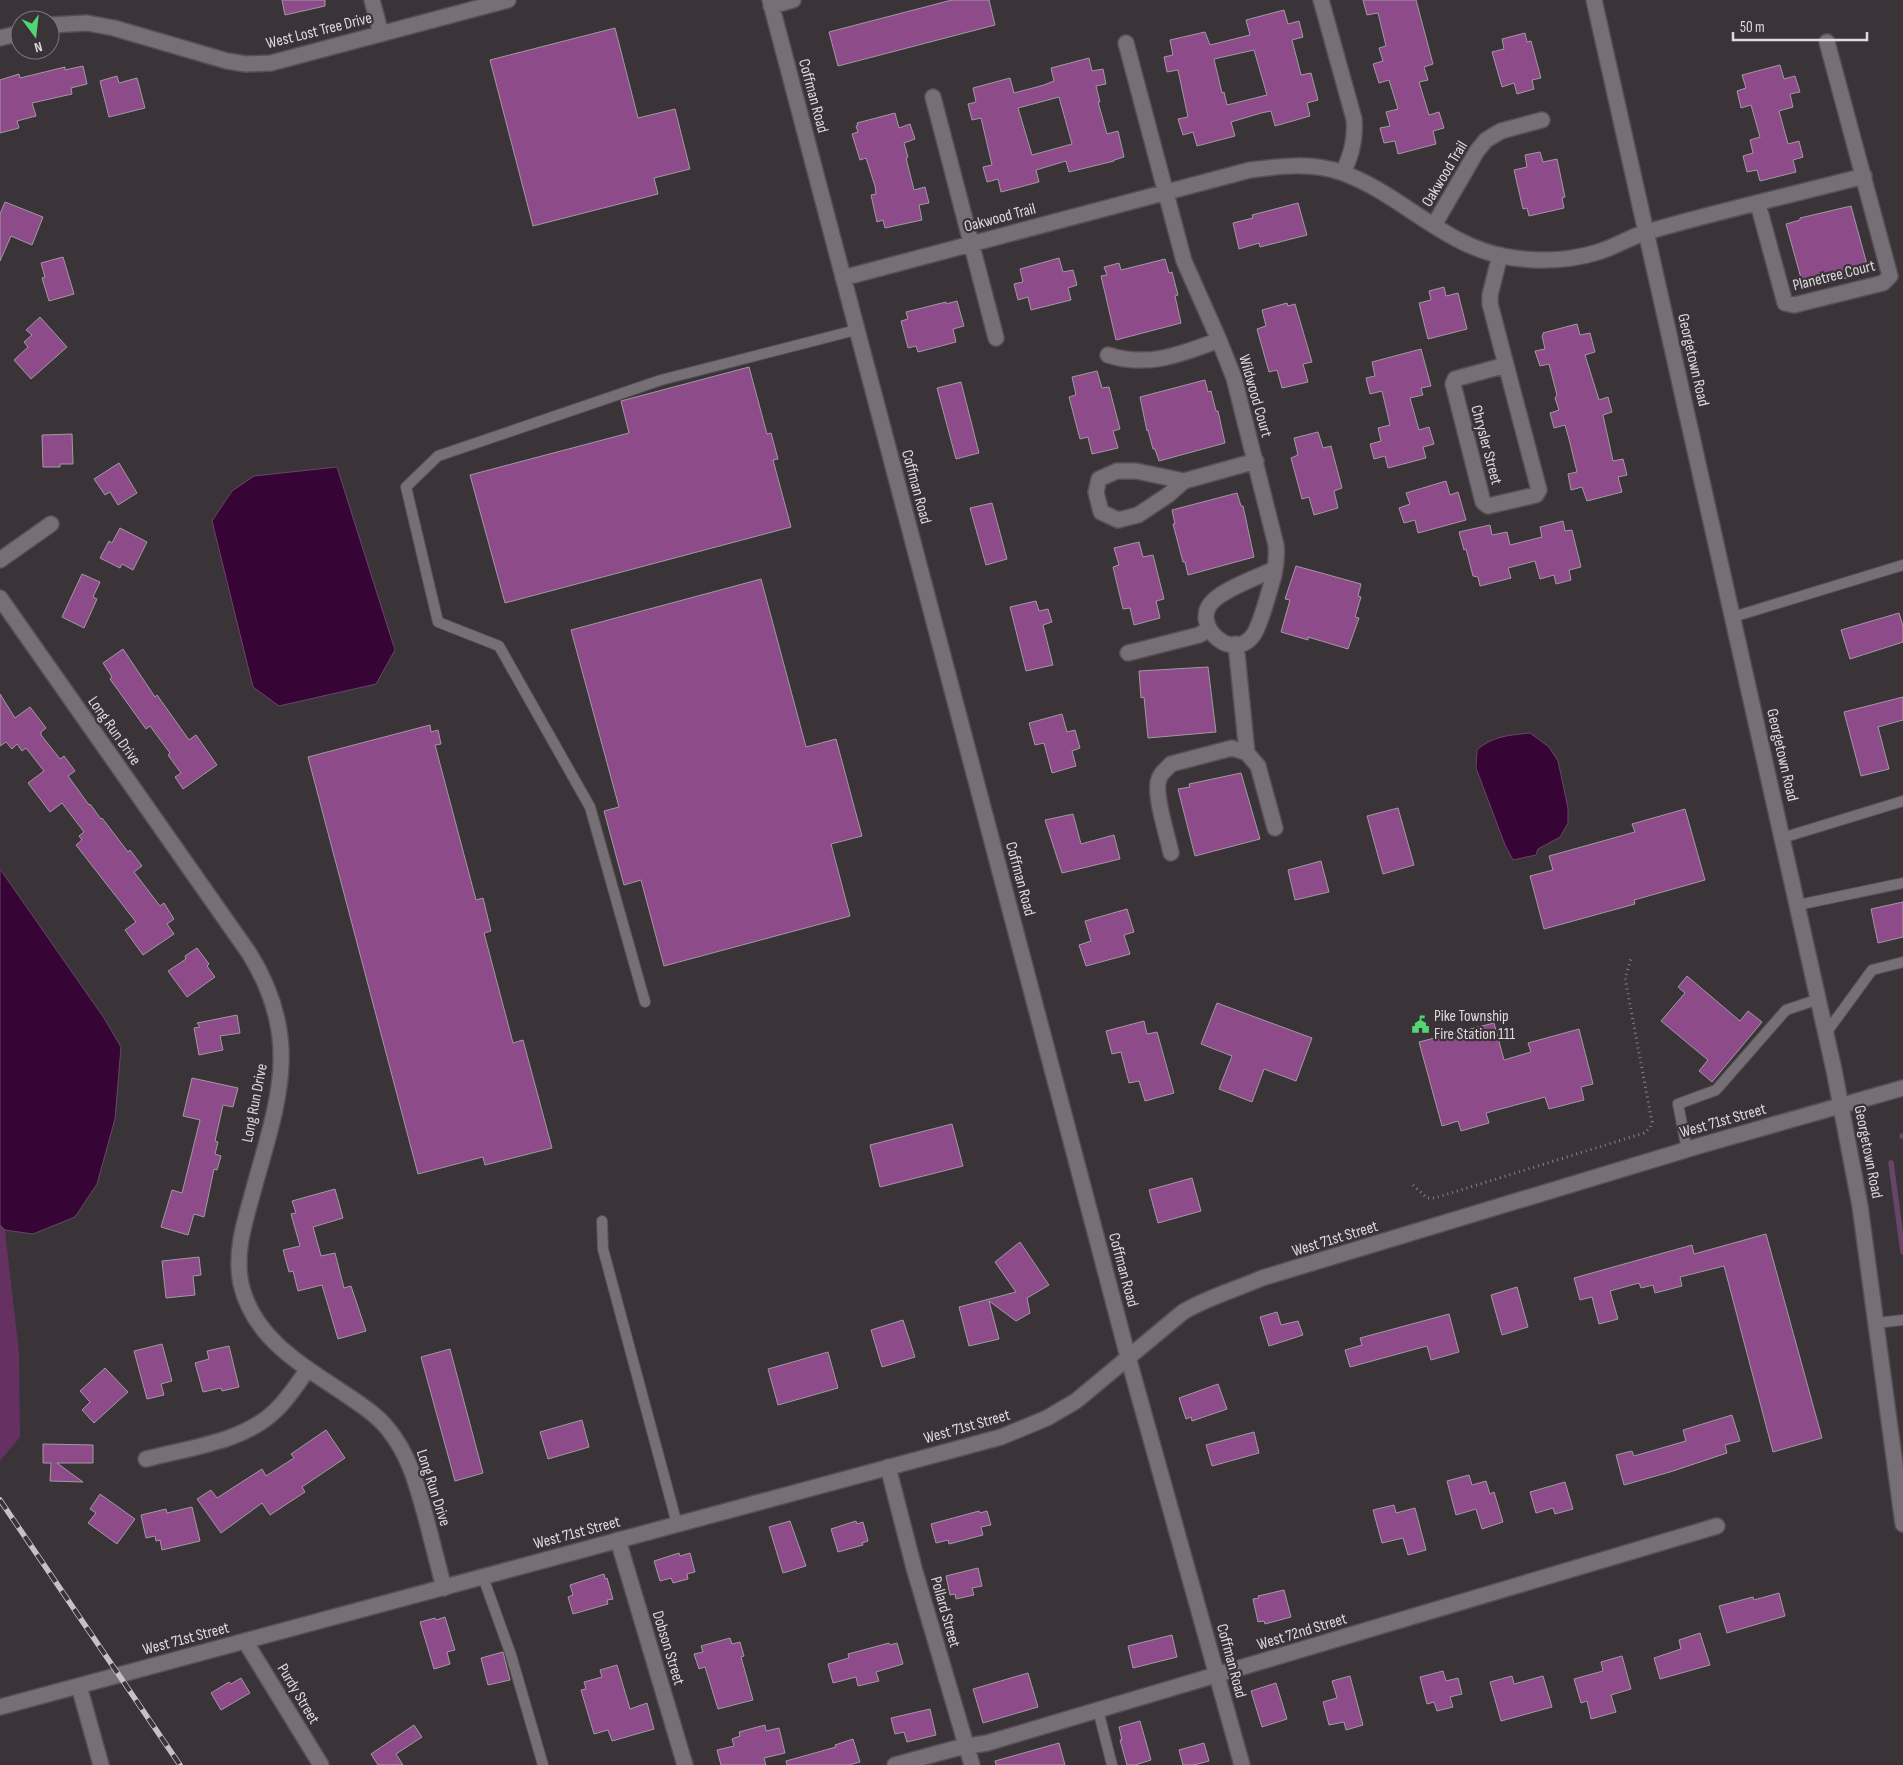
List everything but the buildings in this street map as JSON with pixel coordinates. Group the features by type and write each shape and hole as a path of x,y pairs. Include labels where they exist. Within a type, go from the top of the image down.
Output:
{"street":[{"path":"372,0 381,34"},
{"name":"West Lost Tree Drive","path":"60,24 86,23 114,28 227,61 246,64 271,63 508,0"},
{"path":"770,3 793,0"},
{"path":"1321,0 1354,119 1354,146 1343,173"},
{"name":"Georgetown Road","path":"1594,0 1798,905 1841,1106 1856,1181 1877,1322 1903,1524"},
{"name":"Coffman Road","path":"770,3 1128,1357 1242,1765"},
{"name":"Planetree Court","path":"1758,204 1785,303 1794,305 1883,283 1890,276 1827,42"},
{"path":"1126,43 1166,193"},
{"path":"933,97 996,338"},
{"name":"Oakwood Trail","path":"1434,225 1477,151 1486,140 1501,131 1542,120"},
{"name":"Oakwood Trail","path":"843,278 1250,170 1274,166 1307,166 1343,173 1372,186 1466,244 1500,255 1545,260 1580,257 1600,252 1645,233"},
{"path":"1645,233 1864,176"},
{"name":"Wildwood Court","path":"1166,193 1186,269 1219,340 1234,378 1276,540 1277,557 1275,569 1255,633 1243,643 1236,644"},
{"name":"Chrysler Street","path":"1500,255 1490,295 1490,304 1506,364 1539,490 1536,495 1488,506 1483,502 1453,384 1455,379 1506,364"},
{"name":"Wildwood Court","path":"1108,355 1124,360 1160,360 1184,354 1219,340"},
{"name":"Wildwood Court","path":"1184,481 1136,470 1117,471 1100,479 1096,492 1101,512 1118,520 1138,515 1168,495 1184,481 1256,461"},
{"path":"0,560 51,524"},
{"path":"1247,754 1236,644 1227,644 1219,641 1210,629 1207,620 1208,612 1213,601 1223,594 1275,569"},
{"name":"Long Run Drive","path":"0,598 249,953 268,989 279,1029 282,1071 276,1103 241,1235 239,1252 240,1277 249,1308 262,1329 285,1352 374,1415 397,1441 410,1463 444,1588"},
{"path":"1128,653 1199,635 1210,629"},
{"path":"1172,853 1158,795 1158,779 1171,764 1221,749 1232,748 1247,754 1258,766 1275,828"},
{"name":"West 71st Street","path":"0,1707 1000,1437 1047,1418 1076,1401 1183,1312 1219,1293 1262,1278 1687,1150 1903,1088"},
{"path":"146,1459 233,1436 248,1430 276,1410 308,1369"},
{"name":"Pollard Street","path":"888,1467 914,1568 972,1765"},
{"name":"West 72nd Street","path":"895,1765 987,1743 1717,1526"},
{"name":"Dobson Street","path":"618,1540 685,1765"},
{"name":"Purdy Street","path":"245,1640 321,1765"},
{"path":"79,1686 100,1765"}],"lane":[{"path":"645,1002 590,807 499,646 438,622 406,487 438,456 661,380 856,330"},
{"path":"1733,617 1903,565"},
{"path":"1782,838 1903,801"},
{"path":"1798,905 1903,884"},
{"path":"1826,1033 1872,970 1903,962"},
{"path":"1687,1150 1678,1104 1716,1090 1786,1010 1819,1000"},
{"path":"602,1221 603,1249 677,1524"},
{"path":"1877,1322 1903,1320"},
{"path":"483,1577 511,1655 543,1765"},
{"path":"1098,1710 1112,1765"}],"path":[{"path":"1412,1185 1427,1198 1436,1198 1644,1133 1650,1128 1652,1122 1625,978 1631,959"}],"shaded area":[{"path":"337,467 395,650 376,684 279,706 253,687 212,521 232,491 254,476"},
{"path":"1530,733 1549,747 1558,761 1568,808 1568,823 1560,837 1538,849 1536,855 1513,860 1505,845 1476,768 1477,750 1495,739"},
{"path":"0,869 104,1018 121,1047 115,1119 97,1184 75,1217 33,1234 5,1230 0,1225"},
{"path":"0,1225 5,1230 19,1353 20,1437 0,1461"}],"waterway":[{"path":"1891,1163 1903,1252"}],"railway":[{"path":"0,1500 180,1765"}],"place":[{"name":"Pike Township Fire Station 111","path":"1420,1025"}]}
